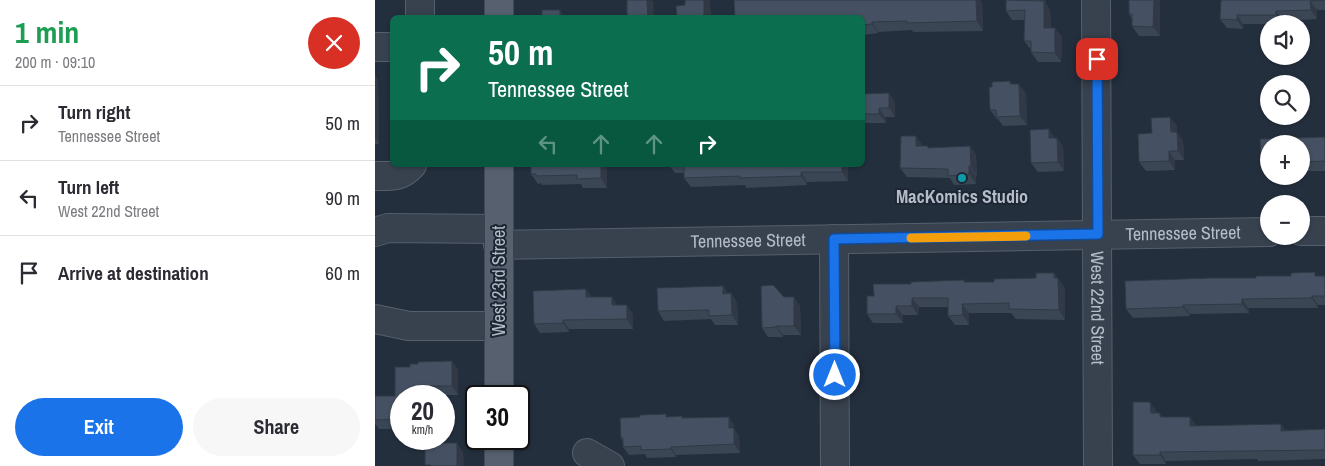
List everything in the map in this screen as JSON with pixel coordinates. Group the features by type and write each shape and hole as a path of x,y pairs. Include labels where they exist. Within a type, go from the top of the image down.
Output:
{"main road":[{"path":"499,0 499,15"},
{"name":"West 23rd Street","path":"499,167 499,385"},
{"path":"499,450 499,466"}],"street":[{"path":"420,0 420,15"},
{"name":"West 22nd Street","path":"1096,0 1098,466"},
{"path":"375,47 390,47"},
{"path":"375,176 398,176 410,167"},
{"name":"Tennessee Street","path":"375,232 389,228 498,237 834,239 1260,232"},
{"path":"1310,231 1325,230"},
{"path":"834,239 835,466"},
{"path":"375,319 409,326 499,326"}],"building":[{"path":"627,0 647,0 648,15 627,15"},
{"path":"685,0 704,0 704,15 677,15 676,6 685,5"},
{"path":"734,0 976,0 977,21 872,22 872,24 865,25 865,15 735,15"},
{"path":"1006,0 1044,1 1044,28 1055,28 1055,53 1031,52 1031,41 1024,41 1025,10 1006,11"},
{"path":"1129,0 1154,0 1153,27 1132,26 1132,14 1129,14"},
{"path":"1221,0 1325,0 1310,1 1311,10 1276,11 1276,15 1237,15 1237,20 1220,19"},
{"path":"542,10 560,10 560,15 542,15"},
{"path":"1010,81 1010,84 1019,84 1020,116 997,117 996,110 990,110 989,87 992,87 992,82"},
{"path":"889,93 889,108 879,108 879,114 865,114 865,94"},
{"path":"1170,117 1171,132 1177,132 1178,151 1169,151 1169,161 1139,162 1138,134 1152,133 1151,118"},
{"path":"1049,129 1049,138 1057,138 1058,162 1031,163 1030,130"},
{"path":"901,136 916,136 916,146 928,146 928,148 970,146 971,167 969,166 969,174 948,176 948,169 900,168"},
{"path":"1310,137 1325,137 1325,161 1310,162"},
{"path":"531,167 601,167 601,178 577,179 577,175 536,176 536,174 531,174"},
{"path":"684,167 842,167 842,172 801,172 801,176 684,178"},
{"path":"1315,272 1315,276 1325,276 1325,296 1312,296 1312,298 1242,299 1242,304 1183,305 1183,307 1126,309 1125,281 1256,278 1256,276 1291,276 1291,273"},
{"path":"1036,273 1054,273 1054,278 1058,278 1059,310 1009,309 1009,303 962,304 963,315 948,316 948,298 912,298 912,306 896,306 896,314 867,314 867,296 874,296 873,284 911,284 911,282 964,280 964,282 994,282 994,279 1036,278"},
{"path":"773,285 784,297 794,297 794,326 762,328 761,286"},
{"path":"723,286 723,294 731,293 732,315 709,316 709,310 658,311 657,288"},
{"path":"586,289 586,297 612,297 612,305 627,305 627,319 563,320 563,323 534,324 533,291"},
{"path":"452,361 452,385 395,385 395,367 410,367 410,364 418,364 418,362"},
{"path":"375,396 390,396 390,419 375,420"},
{"path":"1133,402 1150,402 1151,413 1160,413 1160,417 1190,417 1190,426 1281,424 1281,431 1325,429 1325,450 1160,452 1160,455 1133,455"},
{"path":"666,414 666,417 682,416 682,418 729,417 729,428 734,428 734,444 641,450 641,446 623,447 620,418"},
{"path":"455,443 457,443 457,466 425,465 425,450 455,450"}],"slow traffic":[{"path":"911,238 1026,236"}],"place":[{"name":"MacKomics Studio","path":"962,178"}],"route":[{"path":"835,375 834,239 1098,234 1097,59"}]}
